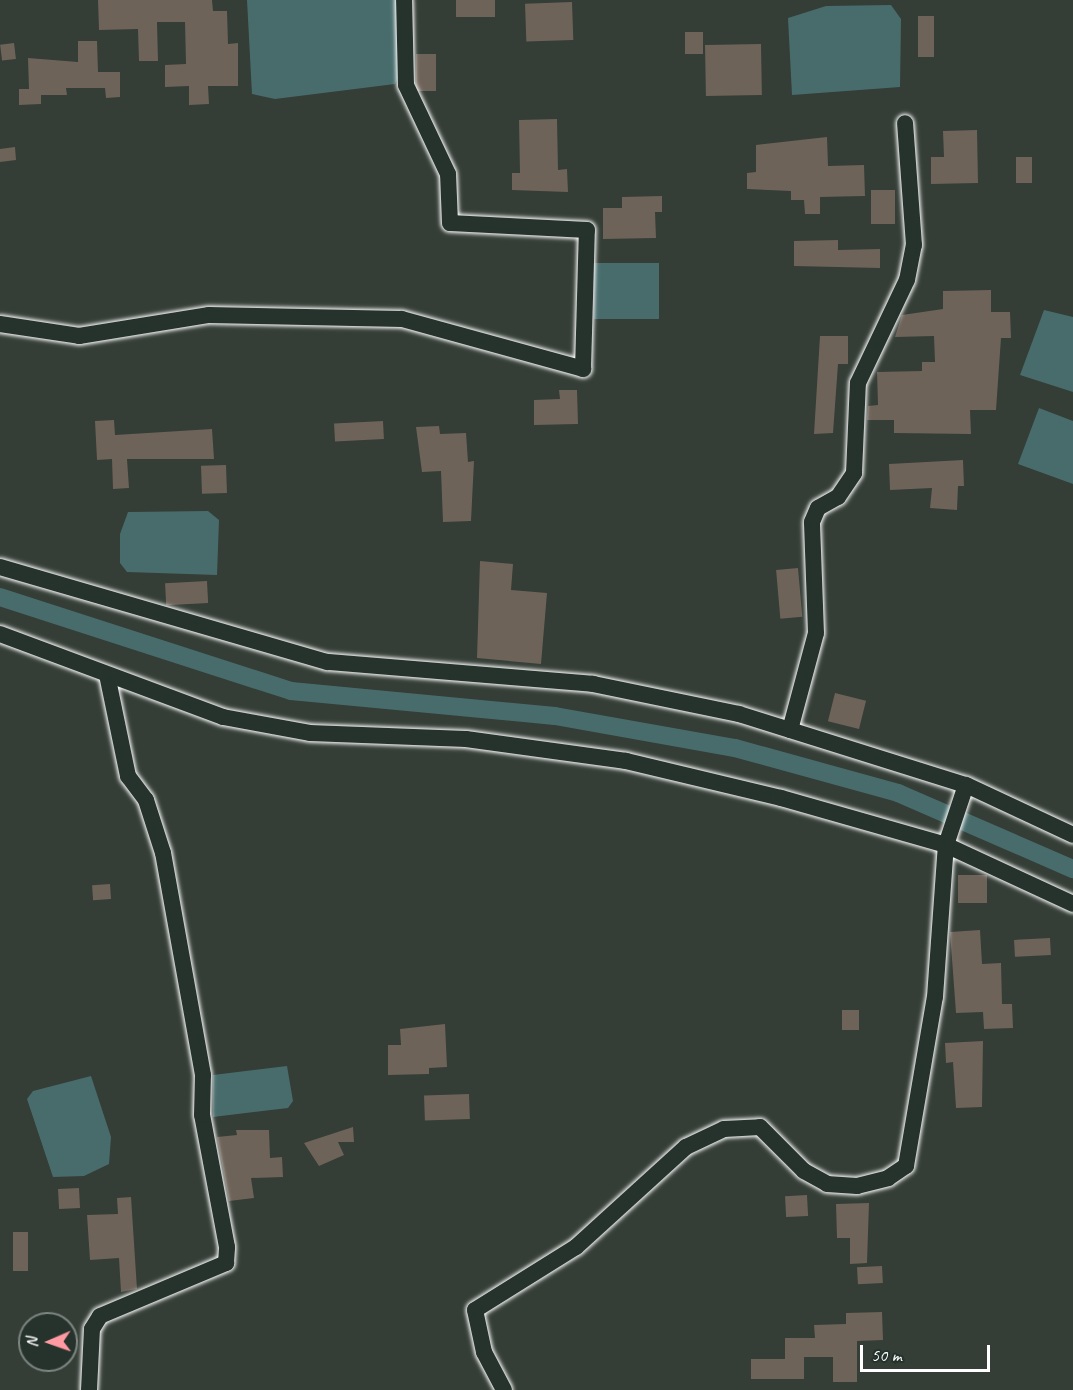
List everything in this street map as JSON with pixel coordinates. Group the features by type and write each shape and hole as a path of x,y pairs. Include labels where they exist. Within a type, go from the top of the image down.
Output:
{"street":[{"path":"0,324 78,336 209,315 402,319 583,369 587,230 450,223 448,174 406,85 404,0"},
{"path":"790,730 816,633 812,522 818,507 838,497 854,473 858,383 907,280 914,245 905,123"},
{"path":"0,567 328,662 593,684 790,730 966,784 1073,835"},
{"path":"0,634 223,717 310,733 466,739 626,760 946,845 1073,904"},
{"path":"89,1390 92,1329 100,1316 226,1263 227,1247 202,1115 202,1066 163,853 146,800 128,776 107,675"},
{"path":"504,1390 484,1352 475,1310 576,1247 686,1147 724,1130 760,1127 804,1171 827,1184 857,1186 888,1178 906,1166 935,997 946,845 966,784"}],"water":[{"path":"247,0 397,0 399,75 395,84 275,99 252,94"},
{"path":"891,5 901,19 900,87 792,95 788,18 826,6"},
{"path":"594,263 659,263 659,319 594,319"},
{"path":"1044,310 1073,317 1073,392 1020,375"},
{"path":"1039,408 1073,421 1073,484 1018,464"},
{"path":"208,511 219,520 217,575 127,572 120,563 120,534 128,512"},
{"path":"287,1066 293,1101 288,1108 213,1117 213,1075"},
{"path":"91,1076 111,1137 109,1164 84,1176 53,1177 27,1099 33,1091"}],"building":[{"path":"98,0 212,0 213,11 227,11 228,44 238,43 238,86 208,86 209,104 189,105 189,86 165,87 165,65 186,64 185,22 157,22 158,61 139,61 138,29 99,30"},
{"path":"456,0 495,0 495,17 456,17"},
{"path":"572,2 573,40 526,42 525,4"},
{"path":"918,16 934,16 934,57 918,57"},
{"path":"685,32 703,32 703,54 685,54"},
{"path":"78,41 97,41 98,72 120,72 120,97 106,98 105,88 66,88 67,95 41,95 41,104 19,105 19,89 29,89 28,58 78,62"},
{"path":"14,43 16,59 2,61 0,45"},
{"path":"761,44 762,95 706,96 705,45"},
{"path":"416,54 436,54 436,91 416,91"},
{"path":"557,119 558,170 567,169 568,192 512,190 512,173 520,173 519,120"},
{"path":"977,130 978,183 931,184 931,157 944,157 943,131"},
{"path":"827,137 828,166 864,165 865,196 820,197 820,214 805,214 804,200 791,200 791,191 747,189 747,173 756,172 756,145"},
{"path":"15,147 16,160 0,162 0,149"},
{"path":"1016,157 1032,157 1032,183 1016,183"},
{"path":"871,190 895,190 895,224 871,224"},
{"path":"662,196 662,212 655,212 656,238 603,239 603,208 622,208 622,197"},
{"path":"838,240 838,250 880,249 880,268 794,266 794,241"},
{"path":"991,290 991,312 1010,312 1011,338 1001,338 996,410 970,410 971,434 894,433 894,420 867,420 868,406 878,405 877,372 922,371 922,362 935,362 934,336 895,337 902,315 943,309 943,291"},
{"path":"820,336 848,336 848,364 838,364 833,433 814,434"},
{"path":"559,390 577,390 578,424 534,425 534,400 560,399"},
{"path":"114,420 115,435 212,429 214,459 127,459 129,488 113,489 112,459 97,460 95,421"},
{"path":"383,421 384,439 335,442 334,424"},
{"path":"439,426 440,434 466,433 468,462 474,461 471,521 443,522 441,471 422,472 416,427"},
{"path":"963,460 964,486 958,486 957,510 930,508 932,488 890,490 889,464"},
{"path":"226,465 227,493 202,494 201,466"},
{"path":"480,561 513,564 511,590 547,593 541,664 477,658"},
{"path":"798,568 802,617 780,619 776,570"},
{"path":"207,581 208,603 166,605 165,583"},
{"path":"835,693 866,701 859,729 828,721"},
{"path":"958,875 987,875 987,903 958,903"},
{"path":"110,884 111,899 93,900 92,885"},
{"path":"980,930 982,964 1001,963 1002,1004 1012,1004 1013,1028 984,1029 983,1012 956,1013 950,932"},
{"path":"1050,938 1051,955 1015,957 1014,940"},
{"path":"842,1010 859,1010 859,1030 842,1030"},
{"path":"445,1024 447,1067 429,1068 429,1074 388,1075 388,1045 401,1045 400,1029"},
{"path":"983,1041 982,1107 956,1108 953,1062 946,1063 945,1043"},
{"path":"469,1094 470,1119 425,1121 424,1096"},
{"path":"353,1127 354,1142 338,1142 344,1155 319,1166 304,1143"},
{"path":"236,1130 269,1130 270,1158 282,1157 283,1177 251,1178 254,1198 229,1201 217,1137 237,1135"},
{"path":"79,1188 80,1208 59,1209 58,1189"},
{"path":"807,1195 808,1216 786,1217 785,1196"},
{"path":"131,1197 137,1289 121,1292 119,1258 90,1260 87,1215 118,1214 117,1198"},
{"path":"869,1203 867,1263 850,1264 850,1238 837,1238 836,1204"},
{"path":"13,1232 28,1232 28,1271 13,1271"},
{"path":"882,1266 883,1283 858,1284 857,1267"},
{"path":"882,1312 883,1340 857,1341 857,1382 833,1382 833,1357 804,1357 804,1379 751,1379 751,1359 785,1359 785,1338 815,1338 814,1325 846,1324 846,1313"}],"waterway":[{"path":"0,597 291,691 555,716 735,748 898,793 1073,869"}]}
